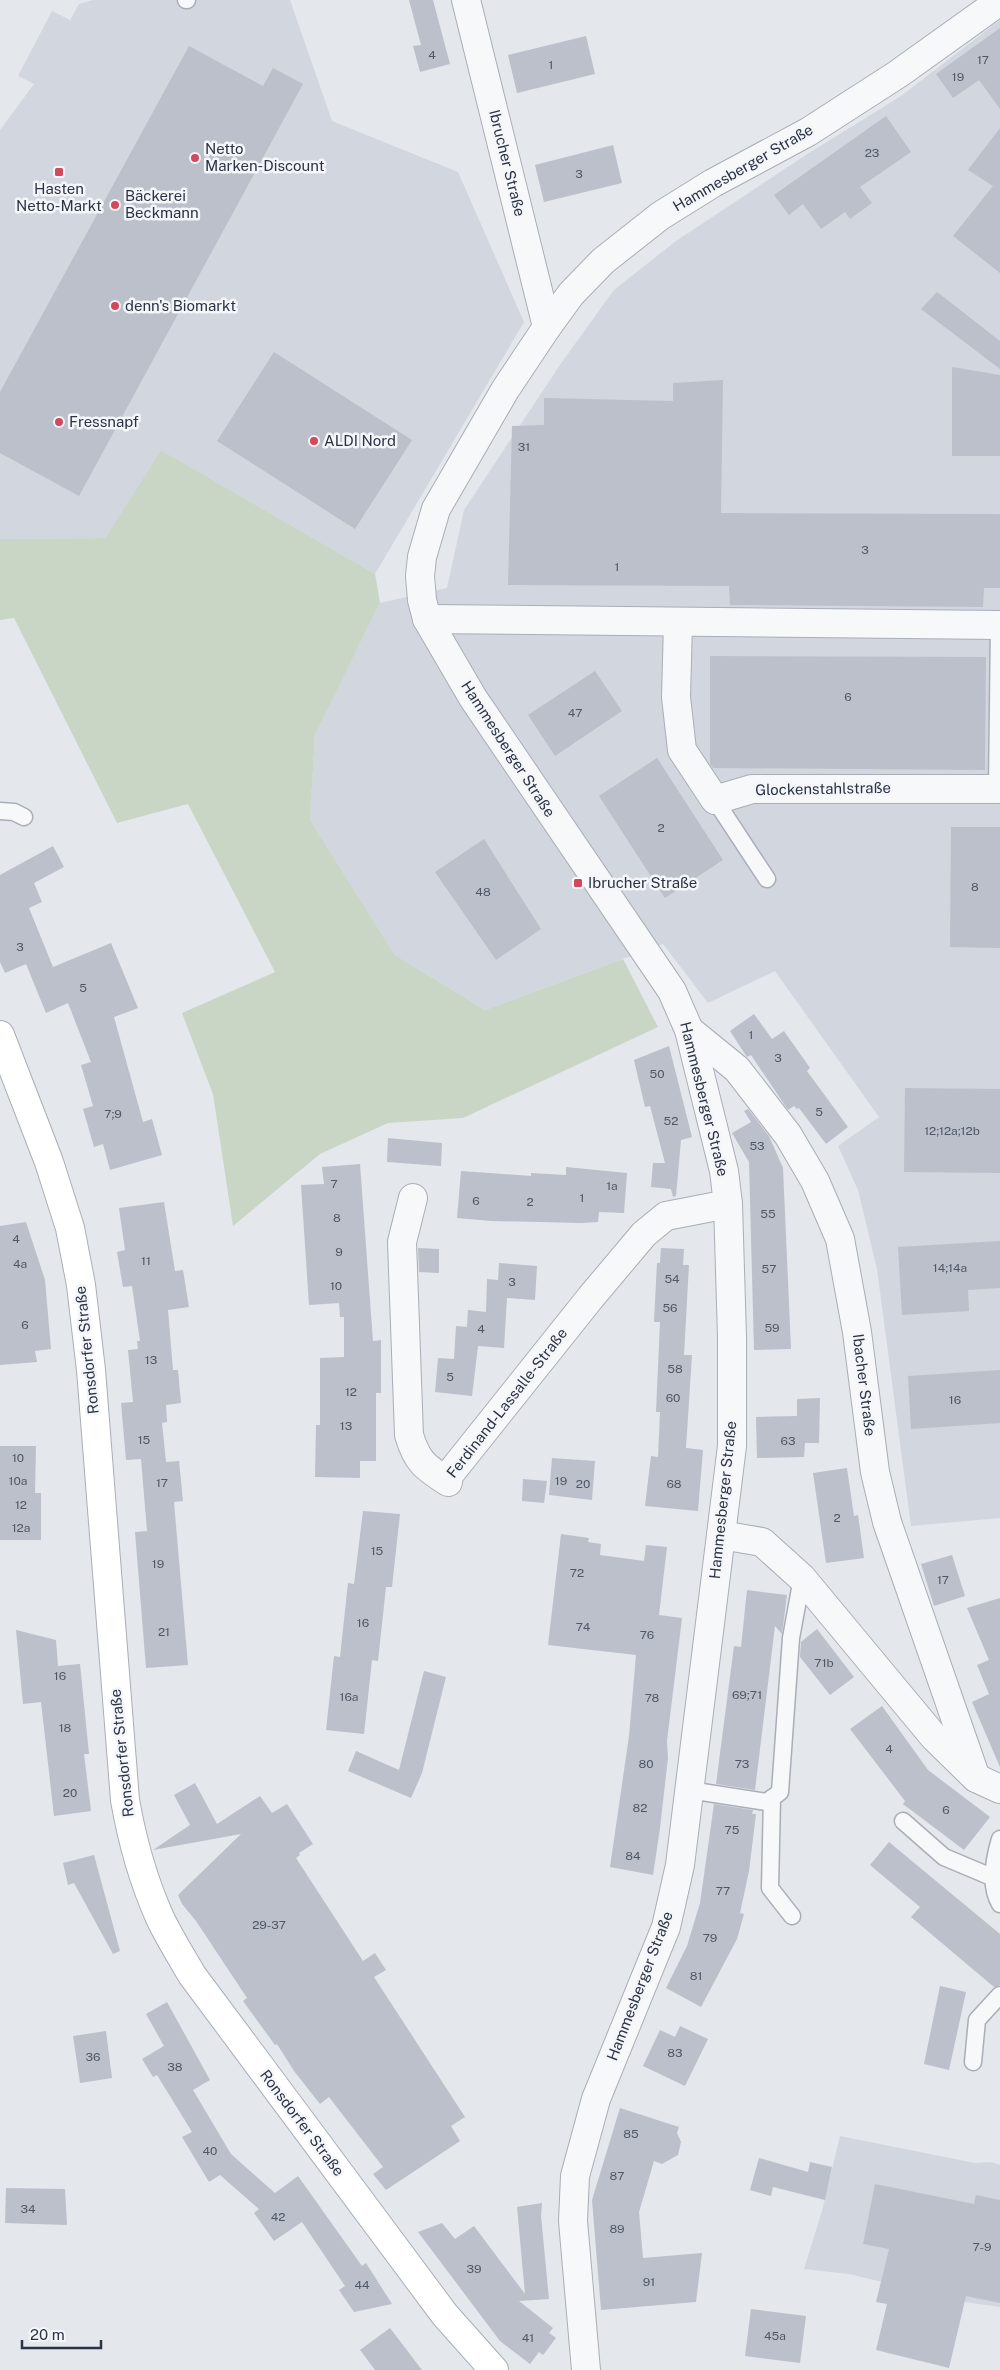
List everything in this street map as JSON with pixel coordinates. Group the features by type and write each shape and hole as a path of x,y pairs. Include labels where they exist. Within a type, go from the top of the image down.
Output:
{"main road":[{"name":"Ronsdorfer Straße","path":"0,1035 49,1162 70,1228 81,1284 91,1370 124,1800 132,1839 142,1871 160,1918 192,1975 445,2315 494,2370"}],"street":[{"name":"Ibrucher Straße","path":"466,0 547,327"},
{"name":"Hammesberger Straße","path":"586,2370 573,2221 575,2176 596,2099 666,1927 680,1865 732,1446 732,1337 728,1204 724,1171 689,1030 672,991 473,698 427,619 422,600 420,576 422,557 436,509 505,390 571,294 603,261 660,216 713,183 808,132 898,74 1000,2"},
{"path":"427,619 1000,625"},
{"path":"678,623 676,697 682,750 715,800"},
{"name":"Glockenstahlstraße","path":"715,800 752,789 999,789"},
{"name":"Ibacher Straße","path":"689,1030 737,1069 788,1135 815,1181 840,1239 857,1332 875,1472 887,1522 988,1784"},
{"name":"Ferdinand-Lassalle-Straße","path":"413,1198 402,1242 409,1435 414,1451 424,1466 448,1482 449,1475 644,1234 666,1216 728,1204"},
{"name":"Ibacher Straße","path":"721,1535 762,1542 802,1578 934,1737 988,1784"}],"lane":[{"path":"999,789 1000,625"},
{"path":"715,800 767,879"},
{"path":"0,811 14,812 24,817"},
{"path":"689,1790 767,1802 780,1792 791,1638 802,1578"},
{"path":"772,1798 770,1888 792,1916"},
{"path":"903,1821 944,1858 994,1878"},
{"path":"1000,1840 994,1859 995,1896 1000,1904"},
{"path":"973,2062 977,2020 1000,1995"}],"shaded area":[{"path":"93,0 290,0 332,121 458,172 524,322 375,574 161,450 105,538 0,539 0,130 34,84 18,76 52,11 70,20 79,4"},
{"path":"1000,20 1000,1518 911,1526 877,1269 858,1190 838,1146 879,1117 775,971 708,1003 663,944 485,1010 395,955 310,820 315,735 380,603 447,588 464,510 562,362 614,290 676,241 809,153 901,96"},
{"path":"840,2136 975,2163 991,2162 1000,2165 1000,2307 965,2302 849,2274 804,2269 822,2211"}],"green space":[{"path":"161,450 375,574 380,603 315,735 310,820 395,955 485,1010 623,959 658,1027 463,1118 388,1123 320,1154 233,1226 213,1094 182,1013 275,972 188,804 117,823 14,618 0,620 0,539 105,538"}],"building":[{"path":"409,0 433,0 450,64 420,72 413,46 421,45"},
{"path":"1000,28 1000,109 979,80 953,98 936,74"},
{"path":"586,36 595,74 517,93 508,55"},
{"path":"189,46 263,86 273,68 303,84 79,496 0,453 0,392"},
{"path":"886,116 911,152 860,187 872,203 850,219 845,212 821,229 803,204 789,215 774,195"},
{"path":"1000,128 1000,273 953,236 993,186 968,170"},
{"path":"613,145 622,183 544,202 535,165"},
{"path":"937,292 1000,341 1000,369 921,309"},
{"name":"ALDI Nord","path":"274,352 412,440 355,529 217,441"},
{"path":"952,367 1000,375 1000,456 952,456"},
{"path":"723,380 721,513 1000,514 1000,588 984,588 983,607 730,605 729,586 508,585 512,426 544,425 544,398 673,401 673,383"},
{"path":"710,656 986,657 985,770 713,768 710,764"},
{"path":"595,671 622,711 555,756 528,715"},
{"path":"657,758 723,860 665,898 599,796"},
{"path":"951,827 1000,827 1000,948 950,947"},
{"path":"484,839 541,929 496,960 435,872"},
{"path":"53,846 64,867 34,883 42,902 29,908 53,967 111,943 138,1008 114,1017 143,1122 152,1119 162,1155 110,1170 103,1144 94,1147 83,1109 93,1106 81,1065 91,1062 68,1003 46,1013 26,964 5,973 0,962 0,875"},
{"path":"754,1014 772,1039 784,1031 810,1068 807,1071 848,1127 826,1144 799,1108 797,1109 794,1106 788,1110 751,1055 747,1057 730,1031"},
{"path":"669,1046 692,1137 681,1140 676,1196 673,1197 671,1189 651,1187 653,1163 665,1163 650,1106 645,1107 634,1060"},
{"path":"905,1088 1000,1089 1000,1173 904,1172"},
{"path":"748,1109 769,1136 783,1168 791,1349 754,1350 749,1162 732,1133 751,1122 744,1111"},
{"path":"388,1138 442,1143 441,1166 387,1162"},
{"path":"360,1164 373,1341 381,1340 381,1393 376,1393 376,1461 360,1461 360,1478 315,1477 316,1425 320,1425 320,1358 344,1357 344,1317 340,1317 339,1303 309,1305 301,1185 324,1184 322,1167"},
{"path":"566,1167 627,1173 624,1213 599,1212 598,1222 582,1223 491,1221 457,1218 461,1171 531,1176 531,1173 566,1175"},
{"path":"164,1202 175,1271 183,1270 189,1307 168,1310 173,1370 178,1370 181,1403 166,1405 167,1422 162,1423 166,1462 179,1461 183,1501 174,1502 188,1665 146,1668 135,1532 147,1531 141,1459 126,1460 121,1403 133,1402 128,1350 138,1349 137,1341 140,1341 132,1286 123,1287 117,1252 125,1250 119,1208"},
{"path":"26,1222 45,1280 51,1349 35,1351 37,1362 0,1365 0,1226"},
{"path":"1000,1241 1000,1288 968,1290 969,1311 902,1315 898,1247"},
{"path":"418,1248 439,1249 439,1273 419,1272"},
{"path":"661,1248 684,1249 683,1265 689,1265 684,1355 692,1355 686,1448 703,1450 698,1511 645,1506 651,1456 658,1457 660,1412 656,1412 660,1322 654,1322 657,1263 660,1263"},
{"path":"499,1263 537,1266 535,1300 507,1298 504,1348 478,1346 472,1396 435,1392 438,1358 454,1359 456,1326 467,1327 468,1310 486,1312 487,1279 498,1280"},
{"path":"1000,1370 1000,1423 911,1429 908,1376"},
{"path":"820,1398 819,1443 805,1443 804,1457 757,1458 756,1417 797,1416 797,1399"},
{"path":"0,1446 36,1446 35,1493 41,1493 41,1540 0,1540"},
{"path":"552,1458 595,1461 592,1500 549,1495"},
{"path":"847,1468 854,1516 858,1515 864,1558 826,1563 813,1473"},
{"path":"523,1479 547,1481 544,1503 522,1501"},
{"path":"363,1511 400,1514 392,1587 386,1587 378,1661 372,1660 364,1734 326,1730 334,1656 340,1657 348,1583 354,1584"},
{"path":"561,1534 589,1538 588,1542 601,1544 600,1555 644,1561 646,1545 667,1547 659,1615 682,1618 667,1741 668,1758 653,1875 610,1867 629,1736 636,1655 548,1645"},
{"path":"952,1555 965,1596 934,1606 921,1564"},
{"path":"747,1590 787,1595 782,1634 775,1626 755,1790 716,1784 734,1646 741,1647"},
{"path":"1000,1598 1000,1767 972,1702 989,1694 977,1665 989,1660 967,1608"},
{"path":"817,1629 854,1677 830,1695 800,1657 801,1642"},
{"path":"16,1630 56,1640 58,1666 80,1664 89,1754 84,1754 91,1811 54,1816 41,1702 23,1704"},
{"path":"424,1671 446,1677 422,1773 411,1798 348,1771 356,1751 399,1770"},
{"path":"882,1706 928,1770 990,1817 964,1850 903,1804 905,1801 850,1729"},
{"path":"195,1783 217,1824 260,1796 272,1813 287,1804 313,1844 299,1853 300,1855 296,1858 363,1961 375,1953 386,1970 374,1977 465,2117 451,2126 460,2141 386,2190 373,2174 383,2167 329,2097 320,2104 294,2071 277,2044 275,2045 243,2001 247,1998 196,1921 182,1904 178,1895 241,1834 153,1850 190,1825 174,1795"},
{"path":"714,1804 753,1810 752,1814 756,1814 749,1871 740,1913 744,1914 737,1939 701,2007 666,1988 687,1946 700,1903"},
{"path":"889,1842 1000,1934 1000,1985 994,1987 911,1917 920,1907 870,1865"},
{"path":"94,1855 120,1951 113,1954 74,1883 68,1885 63,1863"},
{"path":"940,1986 966,1992 949,2070 924,2064"},
{"path":"167,2002 210,2080 193,2090 231,2154 275,2193 298,2176 362,2266 366,2263 392,2304 354,2312 339,2290 345,2286 302,2222 274,2241 254,2213 259,2209 220,2175 209,2182 182,2137 192,2132 157,2075 153,2077 142,2059 164,2046 146,2014"},
{"path":"680,2026 708,2039 685,2086 643,2066 660,2030 675,2037"},
{"path":"106,2031 112,2078 80,2083 73,2036"},
{"path":"620,2108 679,2127 677,2133 681,2142 678,2155 662,2164 654,2161 639,2212 643,2258 702,2253 696,2302 601,2310 592,2200"},
{"path":"759,2158 808,2172 810,2162 832,2167 825,2200 773,2187 771,2196 750,2190"},
{"path":"875,2184 974,2204 976,2195 1000,2200 1000,2303 966,2296 949,2368 876,2350 887,2304 876,2302 889,2249 863,2244"},
{"path":"6,2188 65,2189 67,2225 5,2223"},
{"path":"542,2203 541,2216 549,2299 519,2301 553,2328 549,2333 556,2338 543,2355 539,2352 530,2364 500,2341 418,2232 442,2223 455,2239 474,2226 525,2294 517,2207"},
{"path":"751,2309 806,2316 800,2363 745,2356"},
{"path":"390,2328 422,2370 375,2370 360,2350"}],"place":[{"name":"Netto Marken-Discount","path":"195,158"},
{"name":"Hasten Netto-Markt","path":"59,172"},
{"name":"Bäckerei Beckmann","path":"115,205"},
{"name":"denn's Biomarkt","path":"115,306"},
{"name":"Fressnapf","path":"59,422"},
{"name":"ALDI Nord","path":"314,441"},
{"name":"Ibrucher Straße","path":"578,883"}]}
